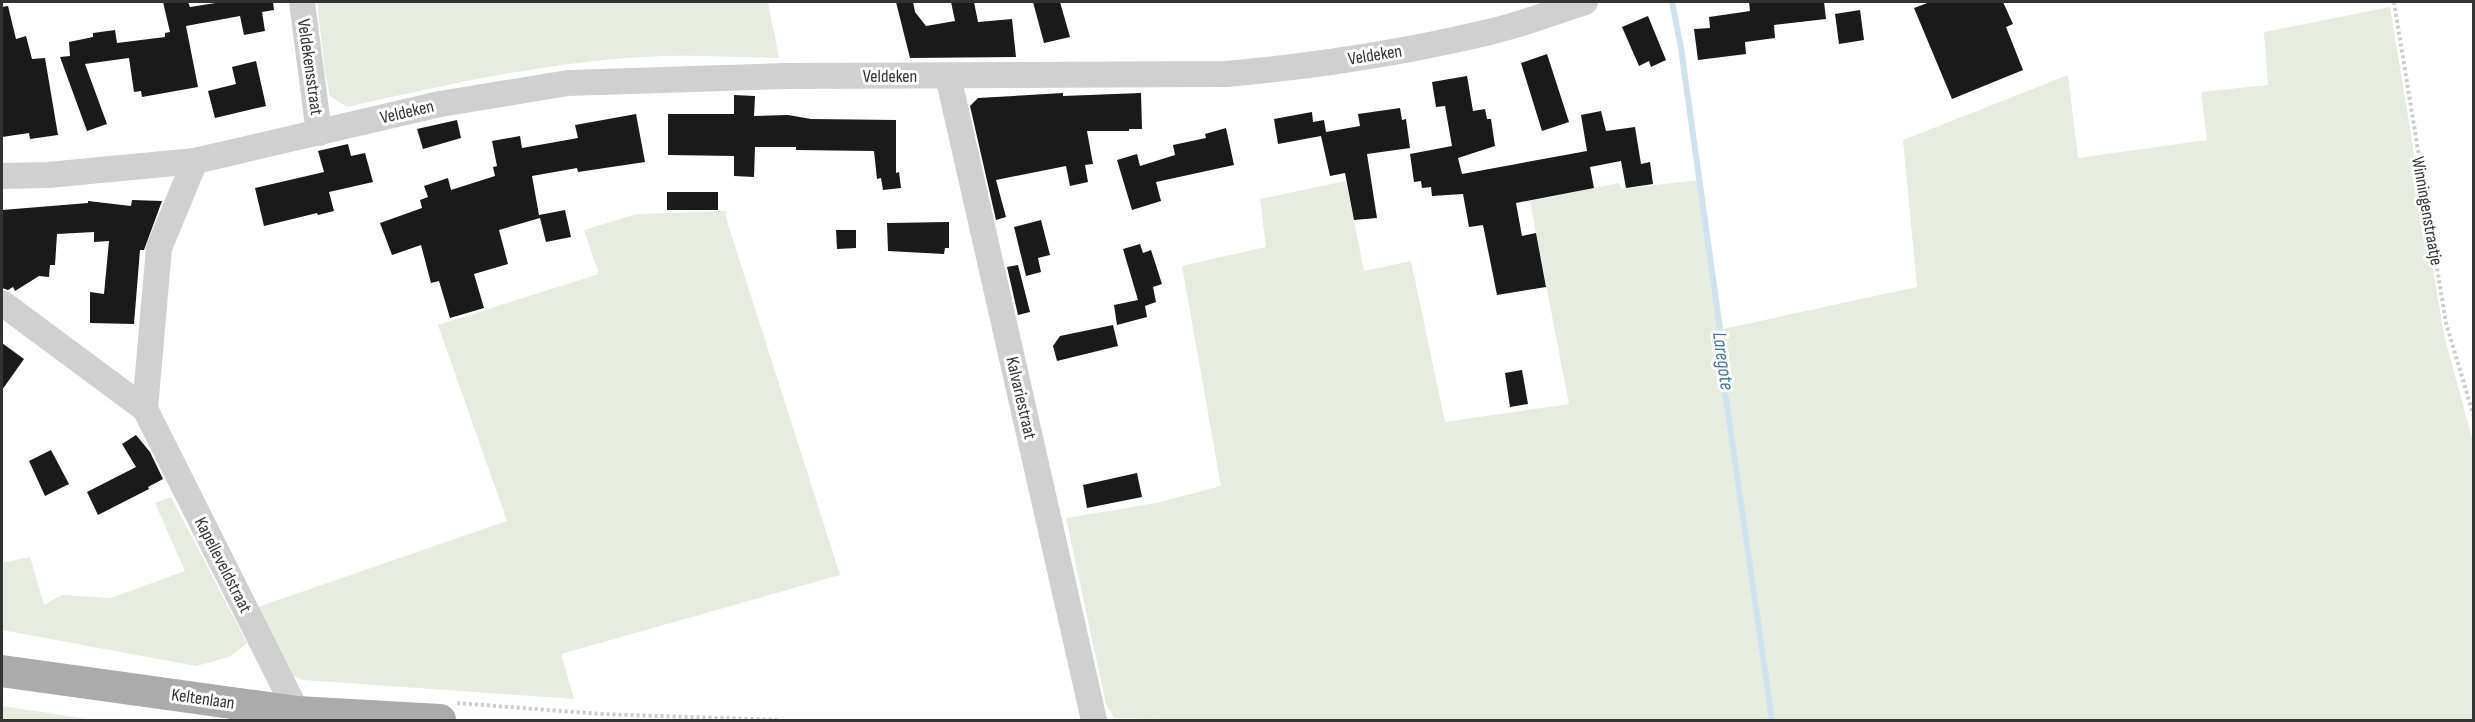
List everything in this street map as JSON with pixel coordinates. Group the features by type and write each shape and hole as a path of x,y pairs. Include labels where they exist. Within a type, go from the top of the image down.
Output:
{"main road":[{"name":"Keltenlaan","path":"2,670 299,716 441,720"}],"street":[{"name":"Veldekensstraat","path":"302,2 319,133"},
{"name":"Veldeken","path":"2,176 48,176 195,161 440,105 568,83 785,76 1226,74 1298,67 1392,54 1492,32 1538,9 1585,2"},
{"name":"Kalvariestraat","path":"948,76 1094,720"},
{"path":"145,409 159,248 195,161"},
{"path":"2,303 145,409"},
{"name":"Kapelleveldstraat","path":"145,409 299,716"}],"path":[{"name":"Winningenstraatje","path":"2394,2 2446,323 2474,417"}],"shaded area":[{"path":"317,2 768,2 779,58 677,56 568,64 494,76 347,107 330,96"},
{"path":"2390,7 2444,335 2473,442 2473,720 1231,720 1114,718 1106,704 1066,518 1156,503 1221,486 1182,266 1266,247 1260,199 1346,181 1364,271 1411,261 1445,422 1569,404 1530,201 1619,183 1621,189 1699,180 1723,329 1917,287 1903,140 2068,75 2078,158 2207,140 2201,92 2268,85 2264,32"},
{"path":"726,211 726,218 840,575 561,654 574,699 304,680 288,674 255,608 507,521 438,325 599,274 584,230 637,214"},
{"path":"171,497 247,643 229,657 196,666 2,630 2,563 30,557 44,605 62,595 111,598 185,571 155,503"},
{"path":"2,706 94,720 2,720"}],"building":[{"path":"163,2 188,2 190,7 222,2 273,2 274,10 262,12 265,31 244,35 240,16 186,26 198,87 142,97 141,91 134,92 129,58 85,64 107,124 87,131 60,57 70,56 69,42 93,37 93,33 115,30 117,43 165,37 165,33 170,32"},
{"path":"896,2 913,2 915,12 926,26 955,21 951,2 974,2 978,22 1012,19 1016,57 910,58"},
{"path":"1033,2 1060,2 1070,37 1044,43"},
{"path":"1749,2 1824,2 1826,19 1774,25 1775,38 1745,42 1746,54 1698,60 1694,29 1710,28 1709,17 1750,11"},
{"path":"1930,2 2003,2 2013,24 2006,27 2023,70 1952,99 1914,8"},
{"path":"8,6 16,39 26,36 32,59 45,58 58,135 30,139 29,133 2,137 2,7"},
{"path":"1860,10 1864,40 1839,44 1835,14"},
{"path":"1648,16 1666,60 1651,67 1649,61 1639,66 1622,27"},
{"path":"1547,54 1569,122 1542,131 1521,63"},
{"path":"256,61 266,106 215,118 208,91 236,84 232,67"},
{"path":"1467,76 1473,111 1485,109 1487,119 1491,119 1495,146 1458,158 1462,174 1587,151 1581,115 1601,111 1606,131 1635,127 1641,164 1650,162 1653,184 1626,188 1621,161 1590,167 1594,188 1516,203 1522,236 1536,233 1546,287 1497,295 1483,225 1469,227 1463,194 1432,196 1431,187 1422,188 1421,181 1414,182 1410,154 1452,146 1445,106 1436,107 1432,82"},
{"path":"1063,93 1063,96 1141,93 1142,129 1087,131 1093,164 1085,165 1088,182 1070,186 1066,166 996,180 1006,217 996,220 970,106 978,98"},
{"path":"734,95 755,96 754,116 788,115 811,119 896,120 896,173 899,172 901,188 883,190 881,178 877,179 874,151 755,147 754,177 734,176 734,156 668,155 668,114 734,114"},
{"path":"1400,108 1402,120 1406,119 1410,148 1367,154 1377,218 1354,220 1345,173 1330,176 1321,136 1278,144 1274,119 1312,112 1313,122 1324,120 1326,132 1360,126 1358,114"},
{"path":"636,114 645,162 578,172 577,168 532,176 539,215 565,210 571,237 546,242 540,218 499,230 508,264 474,274 484,308 450,318 439,281 431,283 421,245 392,255 380,223 422,208 420,200 428,197 424,186 448,178 451,190 495,176 493,167 497,166 492,141 520,136 522,148 578,138 575,125"},
{"path":"457,120 461,138 423,149 417,129"},
{"path":"1226,128 1234,165 1156,182 1161,201 1132,210 1117,160 1137,154 1140,166 1175,155 1173,145 1206,138 1205,134"},
{"path":"348,144 351,156 365,153 373,182 329,192 334,211 264,226 255,188 324,172 318,151"},
{"path":"667,192 718,192 718,210 667,210"},
{"path":"132,200 162,201 144,250 140,250 134,324 90,323 90,292 104,294 109,241 94,242 94,232 57,234 55,265 50,265 49,277 39,276 15,291 13,287 8,290 2,288 2,210 88,203 88,201 131,206"},
{"path":"1041,220 1050,255 1038,258 1041,272 1026,276 1014,227"},
{"path":"949,222 949,248 945,248 944,254 888,251 887,223"},
{"path":"836,230 856,230 856,248 837,249"},
{"path":"1140,244 1143,253 1151,250 1162,284 1153,287 1156,302 1145,306 1147,317 1117,325 1114,305 1138,300 1123,249"},
{"path":"1018,265 1030,312 1018,315 1007,267"},
{"path":"1113,325 1118,346 1057,361 1053,346 1060,336"},
{"path":"2,343 24,359 2,390"},
{"path":"1522,370 1528,404 1510,407 1505,373"},
{"path":"136,435 150,452 163,479 148,487 149,489 98,515 87,492 136,467 122,444"},
{"path":"51,450 69,484 45,496 29,461"},
{"path":"1137,473 1142,497 1087,508 1083,485"}],"waterway":[{"name":"Laregote","path":"1672,2 1681,48 1721,336 1724,385 1772,720"}]}
